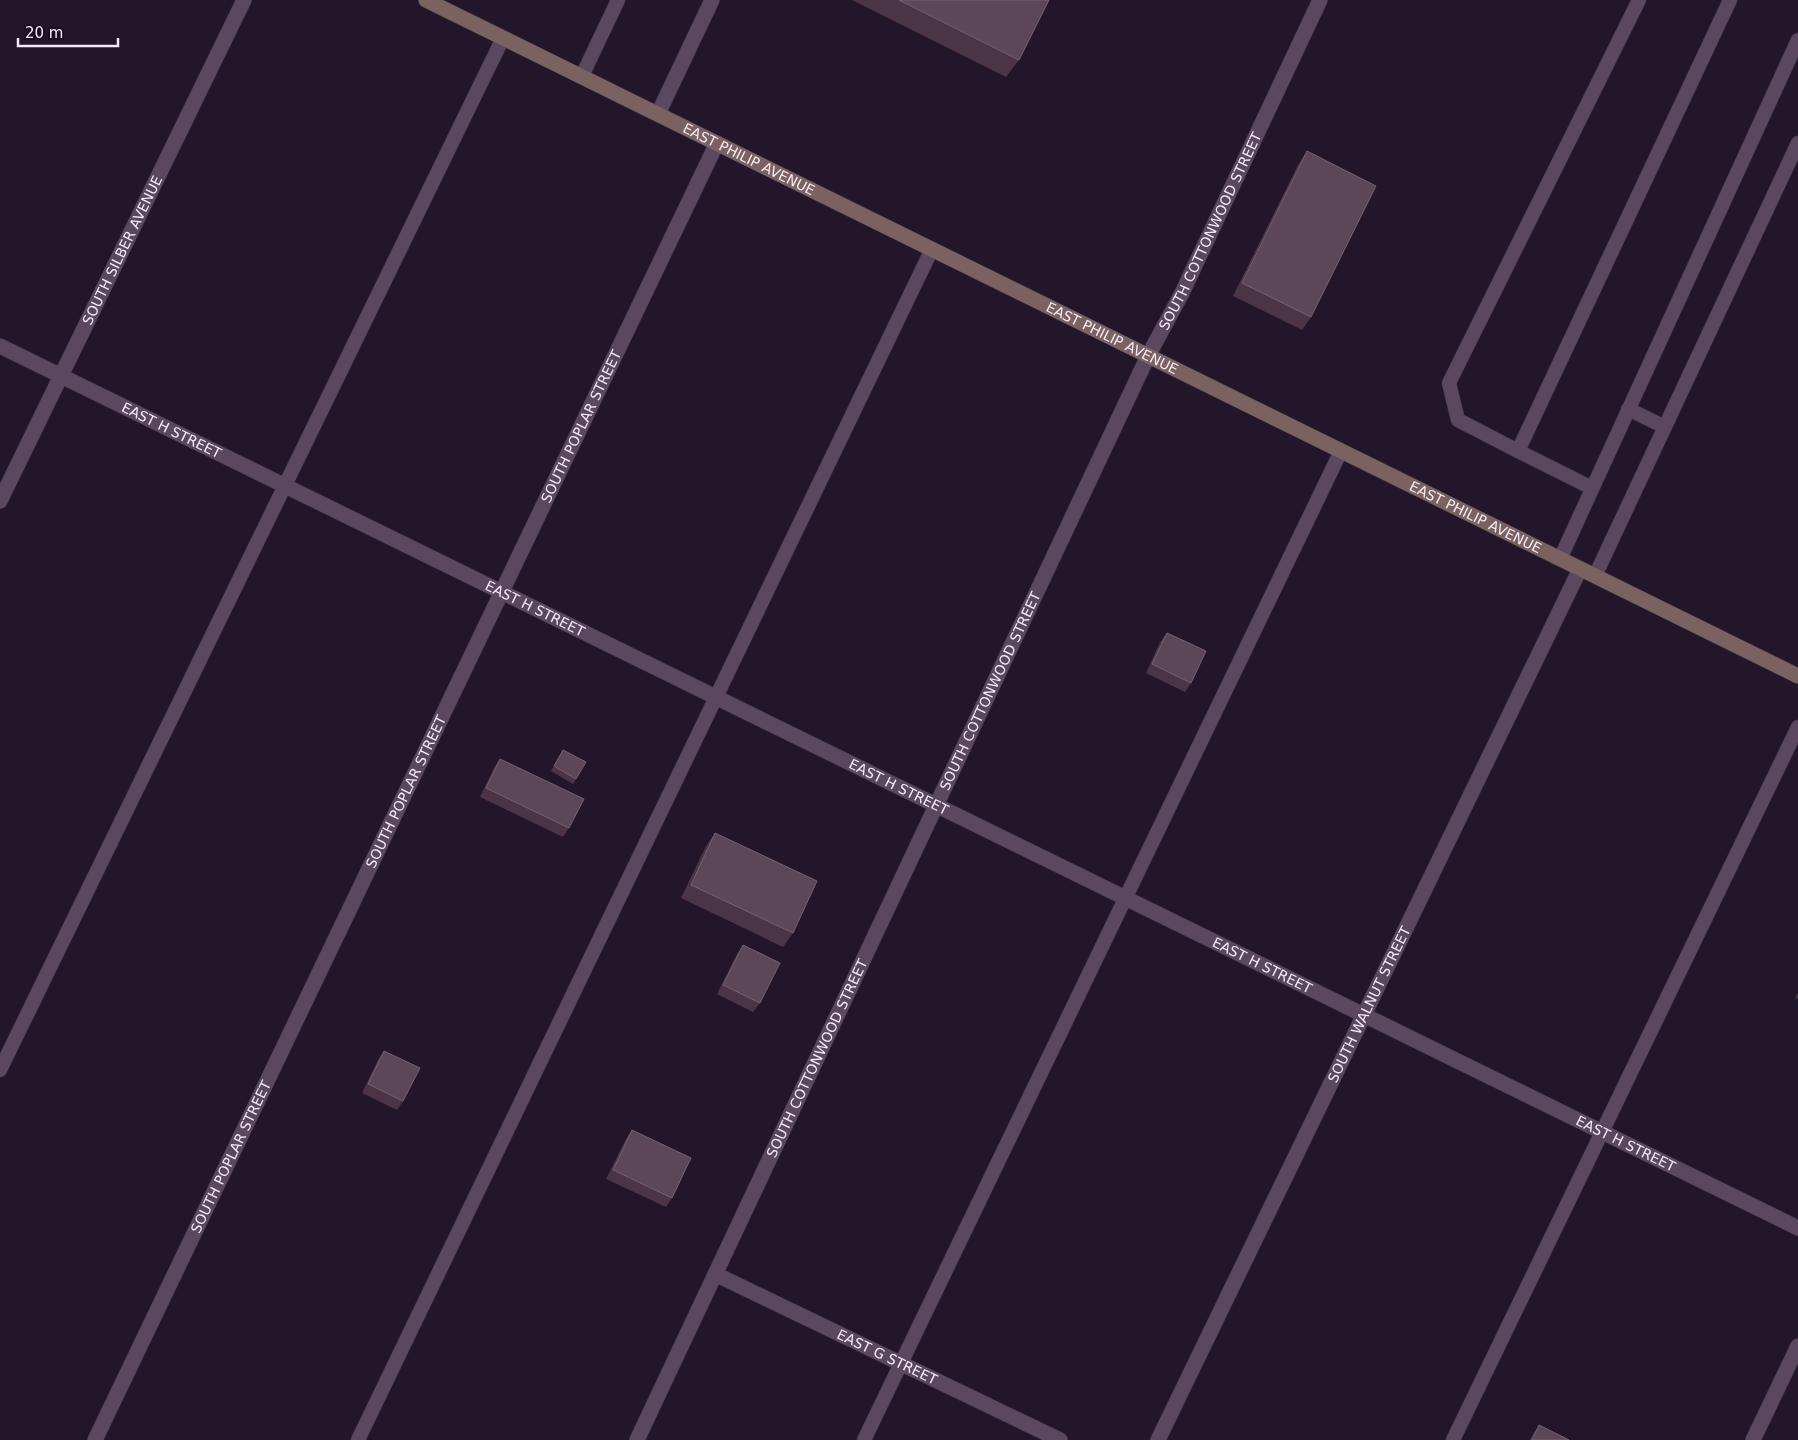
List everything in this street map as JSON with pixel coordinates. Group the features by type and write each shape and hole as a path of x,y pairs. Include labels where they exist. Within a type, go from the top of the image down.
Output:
{"main road":[{"name":"EAST PHILIP AVENUE","path":"426,0 1798,676"}],"street":[{"name":"SOUTH SILBER AVENUE","path":"0,501 244,0"},
{"path":"658,114 712,0"},
{"name":"SOUTH COTTONWOOD STREET","path":"637,1440 1148,356 1182,293 1320,0"},
{"name":"SOUTH POPLAR STREET","path":"95,1440 717,143"},
{"name":"EAST H STREET","path":"0,346 1798,1228"},
{"name":"SOUTH WALNUT STREET","path":"1158,1440 1580,569"},
{"name":"EAST G STREET","path":"715,1274 1060,1440"},
{"path":"1753,1440 1798,1346"}],"lane":[{"path":"582,76 618,0"},
{"path":"1592,488 1458,420 1449,383 1639,0"},
{"path":"1518,451 1730,0"},
{"path":"0,1070 503,38"},
{"path":"1560,559 1798,40"},
{"path":"1595,576 1798,143"},
{"path":"358,1440 932,249"},
{"path":"1628,409 1665,427"},
{"path":"864,1440 1341,452"},
{"path":"1454,1440 1798,727"}],"building":[{"path":"899,0 1049,0 1019,60"},
{"path":"1307,151 1376,186 1311,317 1242,283"},
{"path":"1167,633 1206,651 1191,683 1152,664"},
{"path":"563,750 586,762 576,779 554,766"},
{"path":"500,759 584,799 569,828 486,788"},
{"path":"715,833 817,881 793,933 691,885"},
{"path":"743,945 780,963 760,1003 723,985"},
{"path":"384,1051 420,1068 403,1101 368,1084"},
{"path":"632,1130 691,1158 672,1198 613,1170"},
{"path":"1539,1425 1569,1440 1532,1440"}]}
